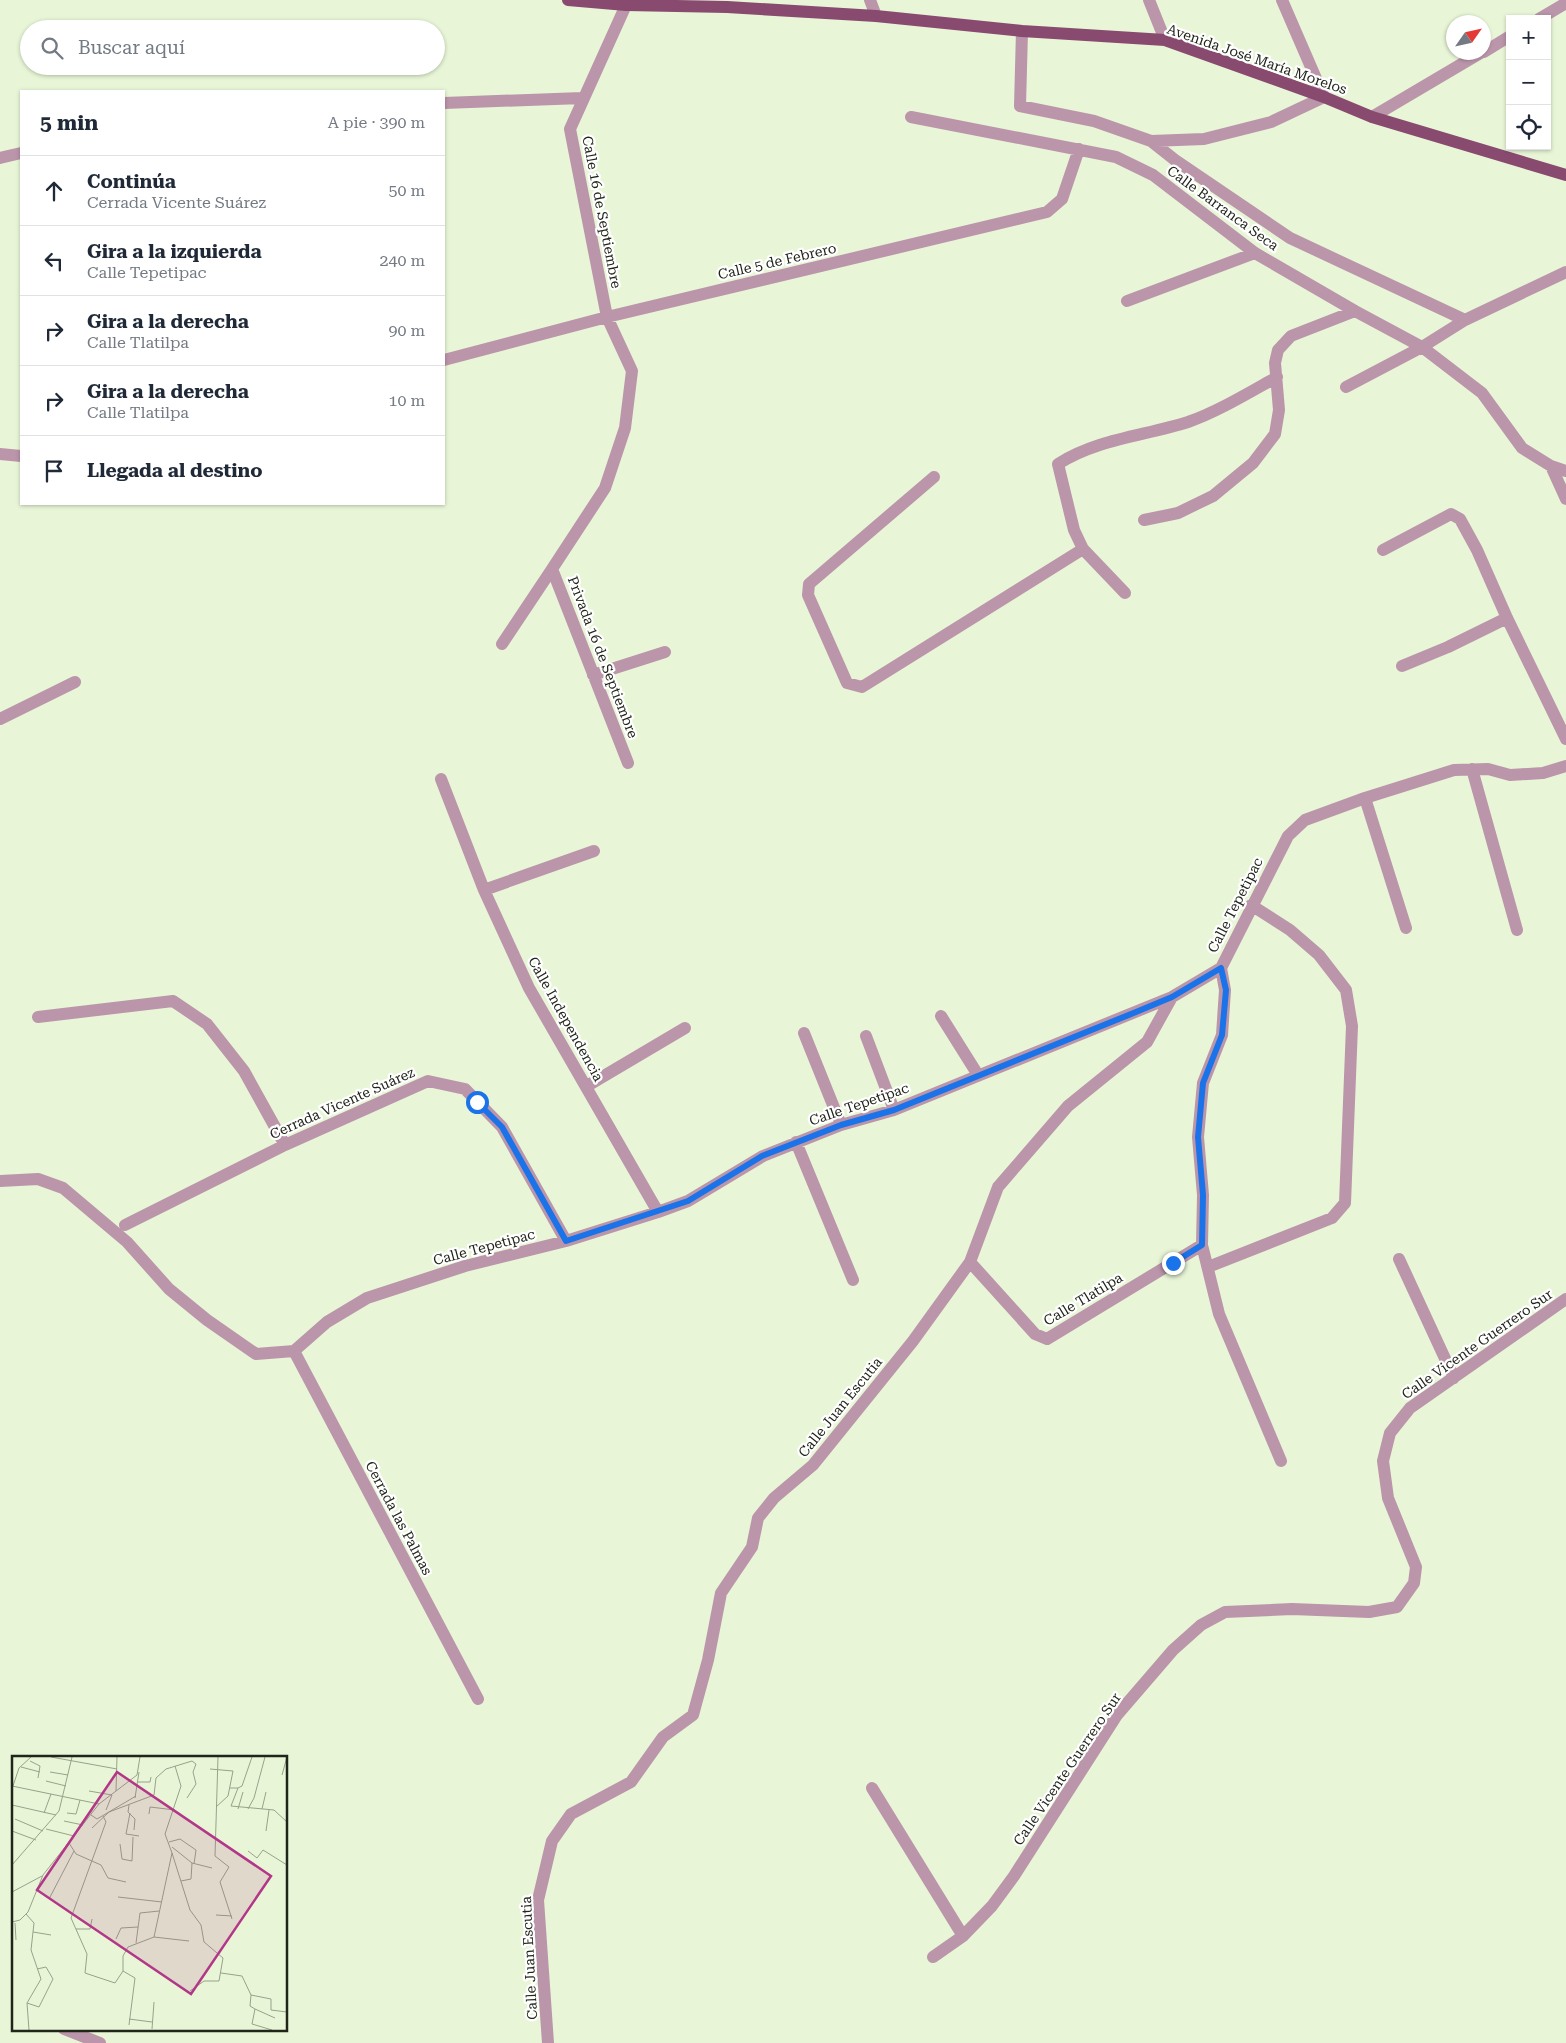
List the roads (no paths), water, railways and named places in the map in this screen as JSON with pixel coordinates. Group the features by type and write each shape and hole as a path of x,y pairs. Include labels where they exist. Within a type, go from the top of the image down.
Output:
{"main road":[{"name":"Avenida José María Morelos","path":"568,0 626,5 726,4 876,16 1022,31 1166,40 1324,97 1372,118 1566,175"}],"street":[{"path":"870,0 876,16"},
{"path":"1150,0 1166,40"},
{"path":"1151,141 1204,139 1271,122 1324,97 1282,0"},
{"path":"1546,15 1566,3"},
{"name":"Calle 16 de Septiembre","path":"607,317 570,129 582,98 626,5"},
{"path":"1022,31 1020,106 1094,121 1151,141 1175,160 1290,238 1465,320"},
{"path":"1491,47 1506,38"},
{"path":"1372,118 1470,60"},
{"path":"445,103 582,98"},
{"name":"Calle Barranca Seca","path":"911,117 1116,157 1153,176 1255,252 1355,311 1422,347 1482,392 1522,448 1551,466"},
{"name":"Calle 5 de Febrero","path":"445,360 607,317 1047,212 1062,198 1079,149"},
{"path":"0,158 20,153"},
{"path":"1127,301 1255,252"},
{"path":"1346,387 1422,347 1465,320 1566,272"},
{"path":"1144,520 1178,513 1214,496 1253,463 1276,434 1279,410 1275,362 1278,350 1291,336 1355,311"},
{"name":"Privada 16 de Septiembre","path":"607,317 632,371 625,428 605,488 552,569 628,763"},
{"path":"1125,593 1083,549 1074,530 1058,464 1076,452 1188,421 1277,377"},
{"path":"0,454 20,456"},
{"path":"1551,466 1566,471"},
{"path":"1551,466 1566,499"},
{"path":"934,477 809,584 808,596 847,683 862,687 1083,549"},
{"path":"1383,550 1451,514 1460,519 1477,550 1507,618 1566,739"},
{"path":"502,644 552,569"},
{"path":"1402,666 1448,647 1507,618"},
{"path":"593,675 665,652"},
{"path":"0,719 75,682"},
{"name":"Calle Tepetipac","path":"294,1351 327,1322 367,1298 465,1266 566,1241 688,1201 762,1156 841,1125 894,1110 1172,997 1221,968 1288,836 1305,820 1365,798 1454,770 1488,769 1510,775 1543,773 1566,766"},
{"path":"1472,769 1517,930"},
{"name":"Calle Independencia","path":"441,779 484,890 528,988 587,1086 658,1212"},
{"path":"1365,798 1406,928"},
{"path":"484,890 594,851"},
{"path":"1208,1267 1332,1218 1345,1204 1352,1026 1346,990 1319,955 1290,930 1251,906"},
{"path":"1221,968 1226,990 1222,1035 1203,1083 1198,1137 1203,1195 1202,1245 1219,1314 1281,1461"},
{"name":"Calle Juan Escutia","path":"548,2043 538,1900 552,1841 571,1814 631,1782 663,1737 693,1715 708,1660 721,1593 752,1547 758,1518 774,1498 813,1465 913,1342 970,1262 998,1187 1068,1106 1148,1042 1172,997"},
{"path":"38,1017 173,1001 207,1024 244,1071 285,1145"},
{"path":"941,1016 978,1075"},
{"path":"587,1086 685,1028"},
{"path":"804,1034 841,1125"},
{"path":"866,1036 894,1110"},
{"name":"Cerrada Vicente Suárez","path":"125,1225 285,1145 428,1081 465,1089 502,1127 566,1241"},
{"path":"796,1142 853,1280"},
{"path":"0,1181 38,1179 63,1188 127,1242 169,1289 207,1320 256,1354 294,1351"},
{"name":"Calle Tlatilpa","path":"970,1262 1035,1334 1047,1339 1202,1245"},
{"path":"1399,1259 1454,1378"},
{"name":"Calle Vicente Guerrero Sur","path":"934,1957 962,1936 992,1906 1014,1876 1117,1716 1173,1650 1201,1625 1225,1612 1292,1609 1370,1612 1397,1606 1414,1582 1416,1567 1388,1498 1383,1461 1390,1433 1410,1408 1566,1299"},
{"name":"Cerrada las Palmas","path":"294,1351 478,1699"},
{"path":"872,1788 962,1936"},
{"path":"67,2030 100,2043"}]}
